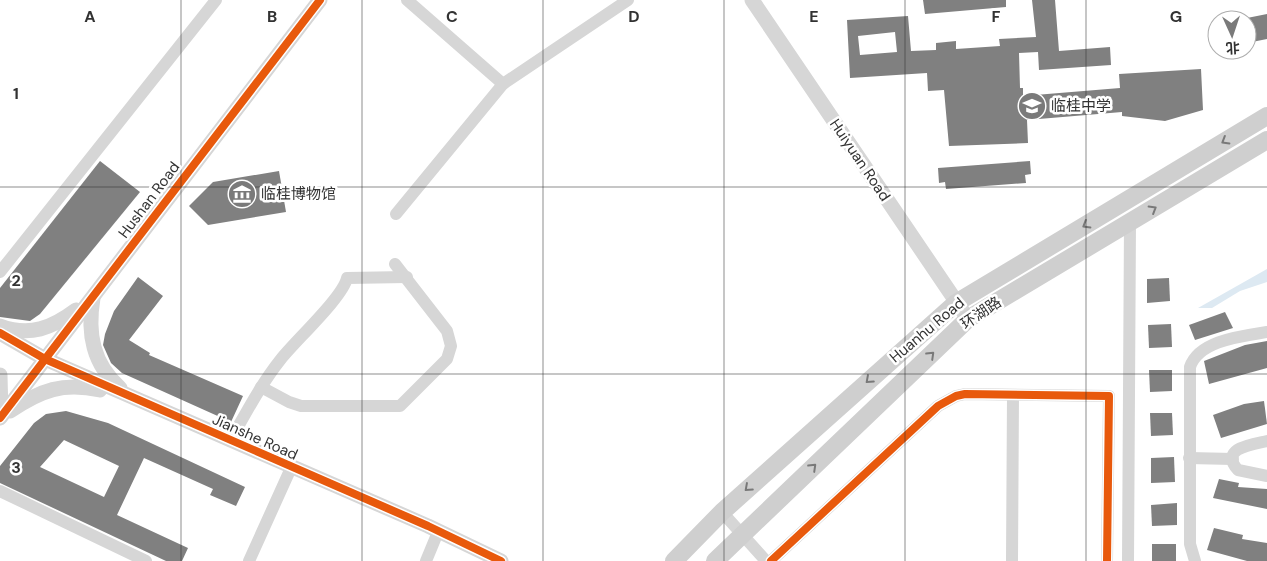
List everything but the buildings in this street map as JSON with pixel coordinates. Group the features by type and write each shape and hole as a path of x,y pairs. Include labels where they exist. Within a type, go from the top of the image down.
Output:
{"main road":[{"name":"Huanhu Road","path":"674,561 722,512 956,303 1267,116"},
{"name":"环湖路","path":"715,561 968,319 1267,140"}],"street":[{"path":"0,272 216,0"},
{"name":"Hushan Road","path":"0,417 320,0"},
{"path":"407,0 503,84"},
{"path":"396,214 503,84 628,0"},
{"name":"Huiyuan Road","path":"752,0 968,319"},
{"path":"1128,561 1130,223"},
{"path":"262,387 289,402 301,406 400,406 446,359 452,346 447,331 407,277 395,264"},
{"path":"230,441 281,359 338,295 347,278 407,277"},
{"path":"0,326 10,330 34,332 58,324 93,297"},
{"path":"93,297 90,336 96,355 108,377 131,397"},
{"path":"1196,561 1190,544 1188,376 1191,363 1204,351 1222,342 1267,332"},
{"name":"Jianshe Road","path":"0,334 45,359 501,561"},
{"path":"0,375 0,417"},
{"path":"0,417 50,388 82,386 131,397"},
{"path":"771,561 938,406 965,394 1110,396 1107,561"},
{"path":"1012,561 1014,395"},
{"path":"1267,441 1237,449 1233,459 1238,470 1267,476"},
{"path":"1189,458 1233,459"},
{"path":"249,561 291,468"},
{"path":"0,491 146,561"},
{"path":"722,512 766,561"},
{"path":"426,561 438,532"}],"shaded area":[{"path":"1267,269 1267,282 1240,291 1212,308 1198,308"}],"cycle path":[{"path":"0,418 320,0"},
{"path":"0,333 45,359 428,526 501,561"},
{"path":"771,561 938,406 956,396 965,394 1109,396 1107,561"}],"place":[{"name":"临桂中学","path":"1032,106"},
{"name":"临桂博物馆","path":"242,194"}]}
